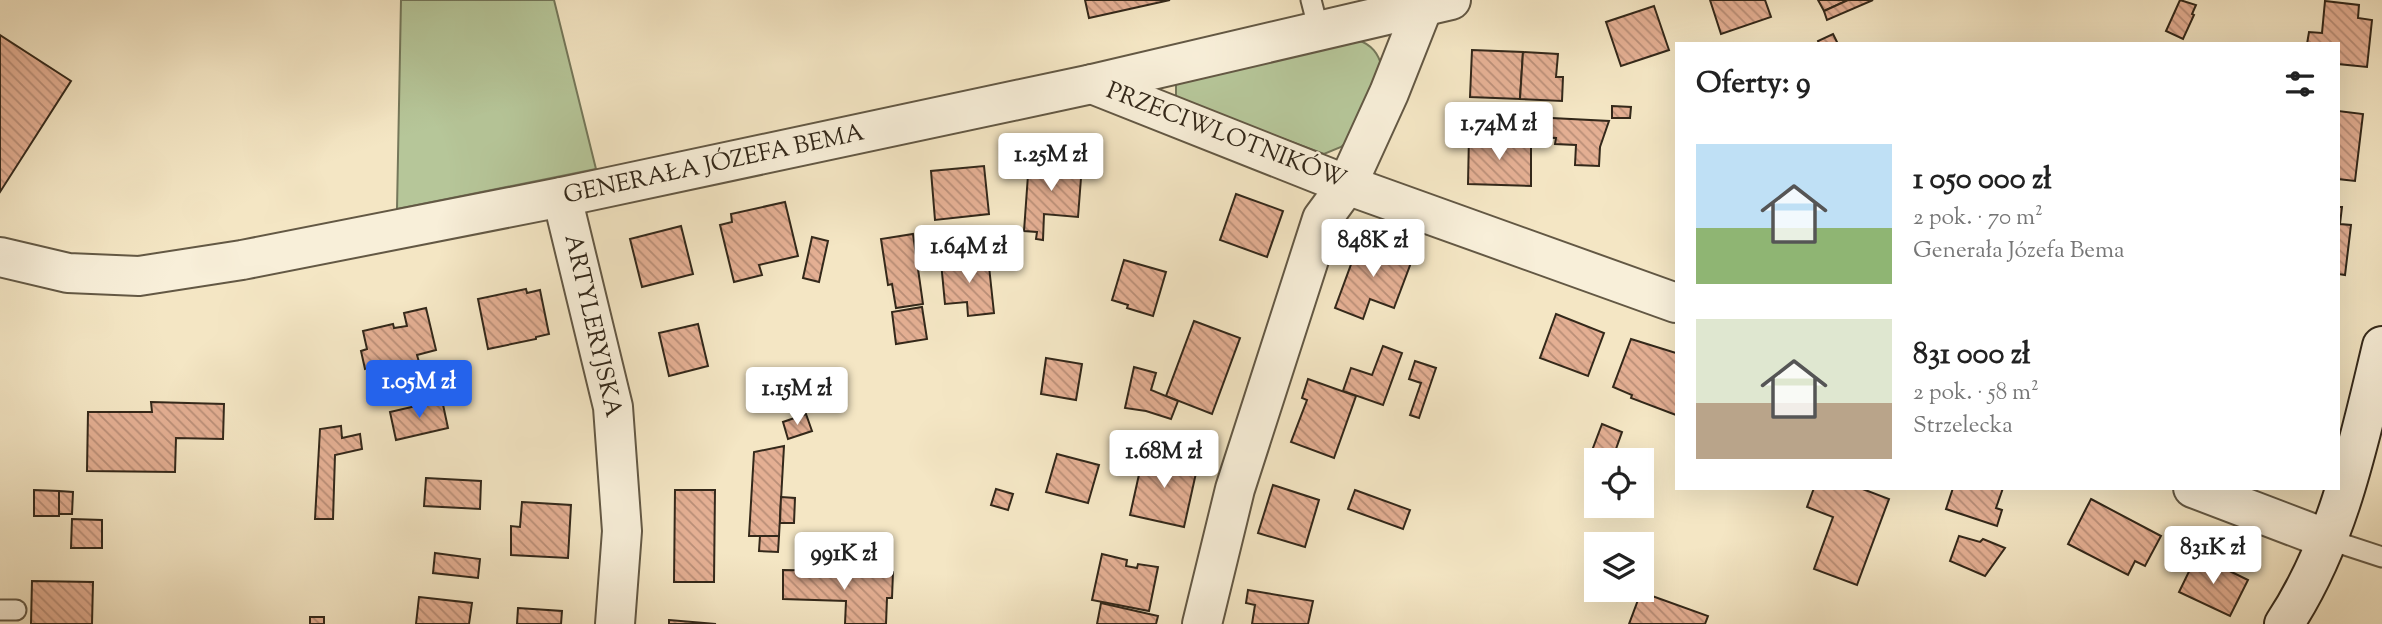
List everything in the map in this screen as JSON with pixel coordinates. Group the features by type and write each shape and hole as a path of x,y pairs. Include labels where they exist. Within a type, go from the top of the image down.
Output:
{"street":[{"name":"GENERAŁA JÓZEFA BEMA","path":"0,257 68,273 139,276 242,260 562,197 1091,84 1315,16 1437,3"},
{"name":"GENERAŁA JÓZEFA BEMA","path":"1202,624 1235,489 1322,219 1347,184 1389,93 1437,3"},
{"name":"PRZECIWLOTNIKÓW","path":"1091,84 1347,184 1675,303"},
{"name":"ARTYLERYJSKA","path":"562,197 613,407 622,531 615,624"},
{"path":"2284,624 2304,590 2327,539 2356,455 2380,366"},
{"path":"2198,490 2327,539"}],"lane":[{"path":"2327,539 2382,557"}],"green space":[{"path":"401,0 554,0 596,169 397,209"},
{"path":"1358,40 1374,50 1382,67 1349,140 1341,147 1324,154 1176,99 1176,85 1180,79"}],"building":[{"path":"1085,0 1170,0 1089,18"},
{"path":"1710,0 1765,0 1771,17 1721,34"},
{"path":"1818,0 1848,0 1824,11"},
{"path":"1848,0 1873,0 1827,20 1824,11"},
{"path":"2180,0 2196,5 2183,39 2166,31"},
{"path":"2325,1 2359,5 2358,18 2372,20 2367,67 2340,64 2340,42 2307,42 2309,32 2322,33"},
{"path":"1654,6 1669,50 1621,66 1606,22"},
{"path":"1833,34 1837,42 1818,42"},
{"path":"0,35 71,81 0,192"},
{"path":"1472,50 1523,52 1520,99 1470,97"},
{"path":"1523,52 1558,54 1556,77 1563,77 1562,101 1520,99"},
{"path":"1612,106 1631,107 1630,118 1612,118"},
{"path":"2340,111 2363,114 2355,181 2340,179"},
{"path":"1532,117 1609,121 1600,147 1599,166 1575,165 1576,145 1555,144 1556,138 1531,137"},
{"path":"1469,135 1496,136 1496,143 1519,144 1519,137 1527,137 1526,145 1531,145 1531,186 1468,184"},
{"path":"1029,161 1082,165 1078,217 1044,214 1043,240 1036,239 1037,232 1024,231"},
{"path":"984,166 989,214 935,220 931,171"},
{"path":"1236,194 1283,211 1267,257 1220,240"},
{"path":"785,202 798,256 759,265 762,275 734,282 720,225 732,222 731,214"},
{"path":"2340,224 2351,225 2345,275 2340,274"},
{"path":"681,226 693,274 642,287 630,239"},
{"path":"913,234 923,304 896,308 892,284 888,285 881,239"},
{"path":"812,237 828,241 819,282 803,278"},
{"path":"1360,240 1412,260 1394,308 1370,299 1363,319 1335,308"},
{"path":"988,257 994,313 968,316 967,302 945,304 941,262"},
{"path":"1124,260 1166,272 1153,316 1112,300"},
{"path":"526,289 527,293 540,290 549,334 488,349 478,299"},
{"path":"922,307 927,339 896,344 892,312"},
{"path":"426,308 436,350 417,355 423,376 376,387 371,367 365,369 361,351 367,349 363,331 393,324 394,328 407,326 404,313"},
{"path":"1556,314 1604,333 1588,376 1540,358"},
{"path":"1194,321 1240,338 1212,414 1166,396"},
{"path":"698,324 708,366 669,376 659,333"},
{"path":"1631,339 1675,353 1675,415 1631,398 1632,395 1613,387"},
{"path":"1383,346 1402,353 1383,405 1343,391 1351,368 1372,375"},
{"path":"1046,358 1082,364 1076,400 1041,394"},
{"path":"1415,361 1436,368 1419,418 1410,415 1421,383 1409,379"},
{"path":"1134,367 1156,373 1151,390 1178,401 1171,419 1125,408"},
{"path":"1308,379 1356,396 1334,458 1291,442 1307,400 1302,398"},
{"path":"442,400 448,428 396,440 390,412"},
{"path":"151,402 224,404 223,439 176,438 175,472 87,471 88,412 152,412"},
{"path":"806,414 812,431 788,439 783,422"},
{"path":"1602,424 1622,432 1616,448 1593,448"},
{"path":"341,426 342,438 360,434 362,449 335,455 333,519 315,519 320,429"},
{"path":"784,446 779,536 749,536 754,452"},
{"path":"1144,452 1198,464 1184,527 1130,515"},
{"path":"1057,454 1099,465 1088,503 1046,492"},
{"path":"426,478 481,481 480,509 424,506"},
{"path":"1273,485 1319,500 1305,547 1258,533"},
{"path":"996,489 1013,494 1008,510 991,505"},
{"path":"34,490 59,491 59,516 34,516"},
{"path":"675,490 715,490 714,582 674,582"},
{"path":"1355,490 1410,510 1403,529 1348,509"},
{"path":"1813,490 1865,490 1889,499 1857,585 1814,569 1833,517 1807,507"},
{"path":"1952,490 2002,490 1996,508 2002,510 1997,526 1946,509"},
{"path":"59,491 73,492 72,514 59,514"},
{"path":"781,497 795,498 794,523 780,523"},
{"path":"2091,499 2161,536 2145,566 2135,561 2128,575 2068,544"},
{"path":"522,502 571,505 568,558 511,555 511,526 520,527"},
{"path":"72,519 102,520 102,548 71,548"},
{"path":"760,536 779,536 778,552 759,551"},
{"path":"1959,536 1980,542 1983,539 2005,548 1985,576 1950,561"},
{"path":"435,553 480,559 478,578 433,573"},
{"path":"1102,554 1127,560 1126,566 1137,568 1138,564 1158,567 1149,611 1092,600"},
{"path":"2197,555 2248,580 2230,616 2179,592"},
{"path":"783,570 893,572 892,598 887,598 886,624 845,624 846,601 783,599"},
{"path":"32,581 93,582 92,624 31,624"},
{"path":"1248,590 1313,601 1308,624 1252,624 1255,605 1246,603"},
{"path":"419,597 472,603 469,624 416,624"},
{"path":"1654,597 1708,616 1705,624 1629,624 1637,602 1654,602"},
{"path":"1101,603 1158,616 1156,624 1097,624"},
{"path":"518,608 562,611 561,624 517,624"},
{"path":"310,617 324,617 324,624 310,624"},
{"path":"669,620 716,624 669,624"}]}
